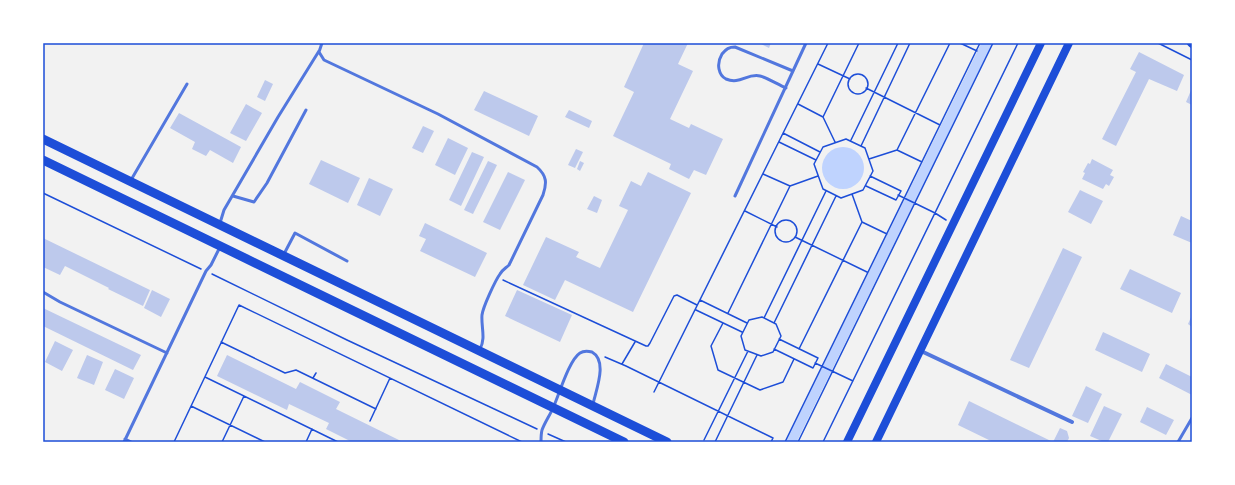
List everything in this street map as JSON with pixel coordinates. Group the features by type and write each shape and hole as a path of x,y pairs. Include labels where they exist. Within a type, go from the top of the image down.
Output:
{"main road":[{"path":"847,442 1041,43"},
{"path":"876,442 1069,43"},
{"path":"43,139 667,442"},
{"path":"43,160 624,442"}],"street":[{"path":"920,350 1072,422"}],"lane":[{"path":"219,224 224,210 278,116 320,49 322,43"},
{"path":"735,196 806,43"},
{"path":"786,88 760,76 753,76 736,81 729,80 720,73 718,64 720,57 729,47 735,47 793,70"},
{"path":"320,49 320,55 324,60 438,114 537,167 543,172 546,184 543,195 509,265 501,272 483,312 482,328 484,342 480,351"},
{"path":"130,182 187,84"},
{"path":"233,196 254,202 267,183 306,110"},
{"path":"284,256 295,233 347,261"},
{"path":"131,442 125,441 206,271 211,265 220,245"},
{"path":"43,292 60,302 167,353"},
{"path":"541,442 542,431 572,362 579,353 584,351 592,352 599,361 600,366 600,373 592,406"},
{"path":"1178,442 1192,418"}],"path":[{"path":"654,392 828,43"},
{"path":"823,116 859,43"},
{"path":"851,141 898,43"},
{"path":"860,146 910,43"},
{"path":"897,150 950,43"},
{"path":"960,43 977,51"},
{"path":"785,442 823,367 980,43"},
{"path":"798,442 993,43"},
{"path":"823,442 1018,43"},
{"path":"1158,43 1192,60"},
{"path":"818,64 850,79"},
{"path":"858,73 866,76 869,84 866,88 865,92 858,94 851,91 848,84 851,76 858,73"},
{"path":"866,88 940,125"},
{"path":"798,104 823,116 835,142"},
{"path":"783,133 820,152"},
{"path":"846,139 851,141 865,148 873,171 863,190 841,198 823,189 814,164 823,147 846,139"},
{"path":"779,142 816,160"},
{"path":"869,159 897,150 922,162"},
{"path":"763,174 790,186 818,176"},
{"path":"866,186 896,200 901,191 870,176"},
{"path":"728,313 790,186"},
{"path":"764,318 826,191"},
{"path":"43,193 347,340 566,442"},
{"path":"852,194 862,222 887,234"},
{"path":"898,195 935,213 953,224"},
{"path":"774,323 836,196"},
{"path":"745,212 777,227"},
{"path":"786,220 794,223 798,231 795,236 794,240 786,242 778,238 775,231 779,223 786,220"},
{"path":"799,349 862,222"},
{"path":"795,236 868,272"},
{"path":"498,278 635,342 648,346 674,296 677,295 698,305"},
{"path":"700,300 748,323"},
{"path":"174,442 239,305 522,442"},
{"path":"696,310 743,333"},
{"path":"762,317 774,323 776,324 780,336 773,352 761,356 746,350 741,336 749,320 762,317"},
{"path":"723,323 711,346 718,370 760,390 783,382 794,359"},
{"path":"774,349 813,368 818,358 779,339"},
{"path":"221,342 285,373 296,370 376,409"},
{"path":"622,364 635,342"},
{"path":"704,440 748,351"},
{"path":"592,352 622,364 773,438 772,442"},
{"path":"715,442 758,355"},
{"path":"815,363 853,381"},
{"path":"313,379 316,372"},
{"path":"205,376 338,442"},
{"path":"370,421 390,378"},
{"path":"222,442 244,396"},
{"path":"191,406 265,442"},
{"path":"306,442 312,429"}],"water":[{"path":"839,147 847,147 858,153 864,164 864,172 858,183 847,189 839,189 828,183 822,172 822,164 828,153"}],"building":[{"path":"644,43 688,43 678,64 693,71 670,119 689,128 691,124 723,139 706,175 694,170 689,179 669,169 671,164 613,136 634,92 624,87"},
{"path":"759,43 771,43 769,48"},
{"path":"1139,52 1184,75 1177,91 1149,79 1116,146 1102,139 1136,72 1130,69"},
{"path":"265,80 273,84 265,101 257,97"},
{"path":"1192,88 1192,105 1186,102"},
{"path":"484,91 538,116 529,136 474,110"},
{"path":"246,104 262,113 246,141 230,133"},
{"path":"569,110 592,121 589,128 565,117"},
{"path":"179,113 241,147 233,163 210,150 206,156 192,149 195,142 170,128"},
{"path":"423,126 434,131 423,153 412,148"},
{"path":"448,138 468,148 455,175 435,165"},
{"path":"576,149 583,152 575,168 568,165"},
{"path":"472,152 484,157 461,206 449,200"},
{"path":"1092,159 1113,170 1110,175 1114,177 1109,186 1106,184 1103,189 1082,179 1085,173 1083,172 1088,163 1090,164"},
{"path":"321,160 360,178 348,203 309,184"},
{"path":"488,161 497,165 473,214 464,210"},
{"path":"580,161 584,163 580,171 577,169"},
{"path":"508,172 525,180 500,230 483,222"},
{"path":"648,172 691,193 633,312 565,280 555,300 523,285 546,237 579,252 576,257 600,268 628,210 619,206 631,181 641,186"},
{"path":"369,178 393,189 380,216 357,205"},
{"path":"1080,190 1103,201 1091,224 1068,212"},
{"path":"594,196 602,200 597,213 587,209"},
{"path":"1181,216 1192,221 1192,243 1173,235"},
{"path":"425,223 487,253 475,277 420,251 426,239 419,236"},
{"path":"43,238 150,290 143,306 65,266 60,275 43,267"},
{"path":"1063,248 1082,257 1029,368 1010,360"},
{"path":"1130,269 1181,293 1172,313 1120,289"},
{"path":"152,290 170,299 161,317 144,308"},
{"path":"517,290 572,315 560,342 505,316"},
{"path":"43,308 141,355 133,370 43,326"},
{"path":"1192,315 1192,327 1188,324"},
{"path":"1103,332 1150,354 1142,372 1095,350"},
{"path":"55,341 73,350 62,371 45,362"},
{"path":"87,355 103,362 94,385 77,378"},
{"path":"227,355 296,389 300,382 340,402 336,409 403,442 352,442 326,429 329,423 289,404 287,410 217,376"},
{"path":"1166,364 1192,377 1192,395 1159,378"},
{"path":"115,369 134,378 124,399 105,390"},
{"path":"1086,386 1102,394 1088,423 1072,416"},
{"path":"969,401 1053,442 993,442 958,425"},
{"path":"1104,406 1122,414 1108,442 1104,442 1090,436"},
{"path":"1147,407 1174,420 1166,435 1140,422"},
{"path":"1060,428 1067,431 1069,438 1067,442 1053,442"}],"waterway":[{"path":"791,442 987,43"}]}
